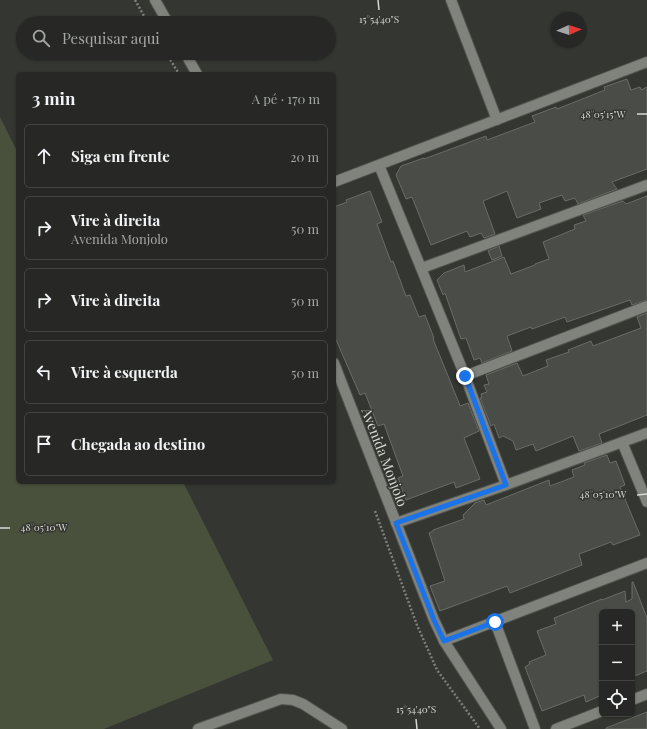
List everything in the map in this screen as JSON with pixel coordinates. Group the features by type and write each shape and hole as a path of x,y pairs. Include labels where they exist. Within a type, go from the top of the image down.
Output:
{"street":[{"path":"155,0 164,16"},
{"path":"451,0 497,120"},
{"path":"189,60 197,72"},
{"path":"336,181 647,62"},
{"path":"379,165 465,376 506,485"},
{"path":"422,268 647,184"},
{"path":"465,376 647,306"},
{"name":"Avenida Monjolo","path":"336,368 434,620 444,641 501,729"},
{"path":"396,523 506,485 647,433"},
{"path":"622,442 647,502"},
{"path":"444,641 647,563"},
{"path":"495,622 535,729"},
{"path":"635,699 647,694"},
{"path":"198,729 281,698 293,700 303,704 342,729"},
{"path":"556,729 599,713"}],"path":[{"path":"135,0 144,16"},
{"path":"170,60 178,72"}],"green space":[{"path":"0,117 16,149 16,484 184,484 273,660 104,729 0,729"}],"building":[{"path":"627,79 631,90 640,87 641,90 647,87 647,169 612,182 617,189 578,204 575,198 565,201 562,195 539,203 541,209 517,218 507,191 483,201 495,234 484,238 481,233 470,237 467,231 431,245 412,197 406,199 396,175 401,166 486,136 487,140 535,122 532,116 556,107 557,109 605,90 604,87"},
{"path":"370,191 382,222 377,224 391,262 393,261 406,296 410,295 419,317 425,315 460,406 468,403 479,431 464,438 480,479 456,488 454,482 406,500 398,478 403,476 384,424 378,426 365,393 360,395 336,340 336,206 347,202 346,200"},
{"path":"647,196 647,300 632,305 630,300 567,322 565,317 532,329 531,327 507,336 512,351 482,363 480,358 474,360 466,338 461,339 445,293 443,295 437,280 444,273 464,265 465,272 504,257 511,274 535,265 549,259 543,242 575,229 574,225 586,221 583,215 623,201 626,204"},
{"path":"499,246 502,256 492,260 488,251"},
{"path":"647,313 647,415 599,434 602,443 579,451 573,436 536,451 533,444 516,450 513,441 503,436 499,438 494,424 491,426 480,398 482,398 481,394 487,392 484,385 489,384 486,375 517,363 523,376 548,366 546,360 569,352 568,350 591,341 593,346 641,328 637,317"},
{"path":"607,455 610,463 616,461 625,485 620,487 640,535 613,545 611,542 579,554 582,565 510,593 507,586 440,611 430,586 445,581 429,533 433,530 464,519 463,515 475,503 484,500 486,505 549,480 550,486 574,477 572,470 585,465 584,463"},
{"path":"633,582 647,618 647,671 635,676 635,609 599,609 599,696 586,702 584,695 542,711 525,667 530,664 529,662 546,655 537,631 556,624 554,618 625,591 626,602 632,599"},
{"path":"647,712 647,729 606,729 606,728"}],"route":[{"path":"465,376 506,485 396,523 434,620 444,641 495,622"}]}
